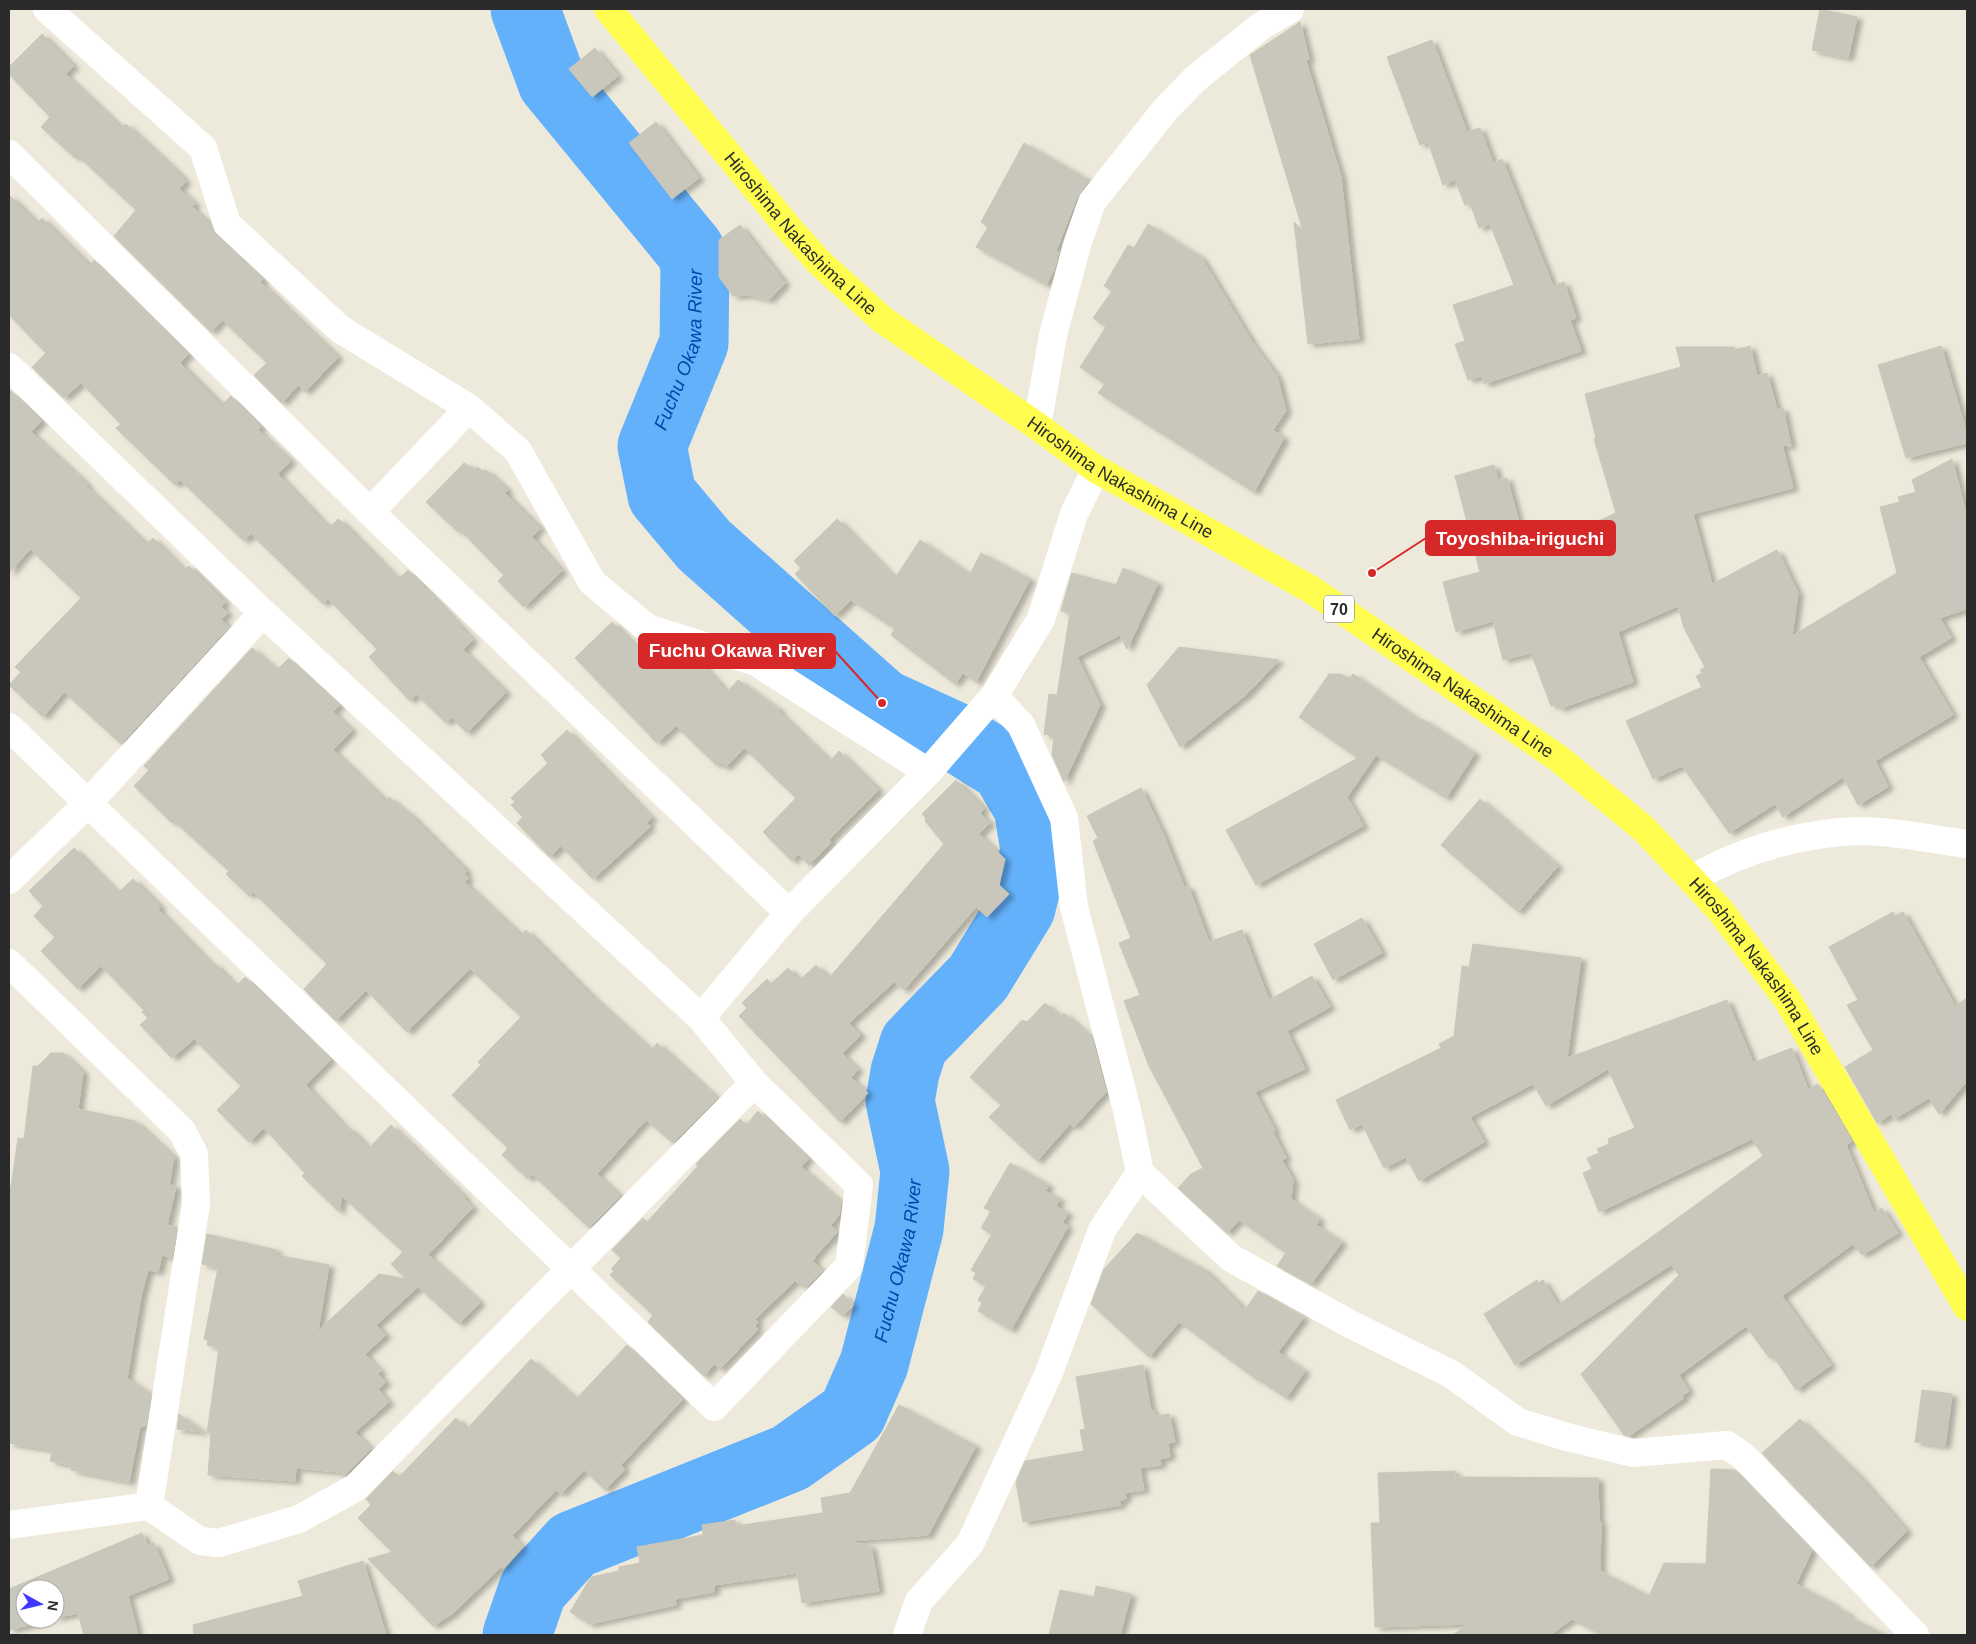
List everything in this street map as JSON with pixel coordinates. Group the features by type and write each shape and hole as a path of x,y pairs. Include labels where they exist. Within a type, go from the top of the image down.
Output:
{"main road":[{"name":"Hiroshima Nakashima Line","path":"608,9 764,199 820,263 883,320 1037,426 1096,470 1312,590 1505,720 1602,792 1644,829 1692,879 1754,953 1787,999 1967,1307"}],"street":[{"path":"47,9 203,148 227,224 340,329 469,408 518,451 592,582 647,628 756,662 935,764"},
{"path":"1037,426 1053,335 1092,202 1160,116 1195,79 1241,41 1290,9"},
{"path":"9,154 370,512 789,913"},
{"path":"9,367 263,612 701,1018 754,1083 859,1185 848,1266 714,1407 9,726"},
{"path":"370,512 469,408"},
{"path":"701,1018 789,913 935,764 994,696 1042,619 1074,514 1096,470"},
{"path":"9,880 89,802 263,612"},
{"path":"994,696 1021,725 1064,818 1074,907 1127,1110 1140,1174 1230,1258 1350,1324 1451,1374 1518,1422 1567,1437 1633,1453 1728,1445 1743,1456 1915,1635"},
{"path":"1692,879 1722,862 1760,849 1801,838 1842,832 1888,834 1967,844"},
{"path":"9,963 182,1131 194,1154 196,1204 149,1506"},
{"path":"9,1525 149,1506 200,1541 219,1543 299,1519 355,1488 754,1083"},
{"path":"906,1635 919,1601 970,1544 1048,1375 1102,1230 1140,1174"}],"building":[{"path":"1820,9 1857,17 1848,58 1812,50"},
{"path":"1300,22 1309,59 1306,61 1341,177 1359,339 1308,344 1294,222 1303,231 1250,55"},
{"path":"42,34 74,66 65,74 122,128 126,124 183,177 186,181 179,189 195,203 192,207 211,225 216,235 263,279 260,282 338,357 305,392 298,385 282,403 254,375 267,363 222,320 211,332 114,236 136,210 78,156 75,158 41,127 50,117 9,74 9,67"},
{"path":"1432,40 1467,132 1480,128 1493,163 1502,159 1553,286 1564,282 1576,318 1570,320 1581,351 1484,384 1482,376 1468,380 1455,344 1465,341 1453,305 1514,285 1490,224 1479,228 1470,203 1465,205 1455,180 1443,185 1428,142 1420,145 1387,57"},
{"path":"595,48 618,76 592,97 569,69"},
{"path":"656,122 699,178 672,199 629,143"},
{"path":"1024,143 1089,180 1077,197 1056,251 1059,252 1054,270 1046,285 976,247 988,227 981,222"},
{"path":"9,195 37,223 42,218 90,266 94,260 189,354 180,363 222,405 231,396 261,426 258,430 291,461 278,474 329,528 338,519 398,579 408,570 473,640 463,650 506,692 467,733 451,717 446,723 416,694 410,701 369,657 377,649 328,599 323,604 251,534 244,541 180,480 175,485 116,428 121,424 81,383 64,398 32,367 46,353 9,315"},
{"path":"1148,224 1201,257 1252,342 1277,376 1286,411 1273,430 1284,438 1254,492 1098,393 1105,384 1080,367 1106,327 1093,318 1112,291 1104,286 1128,245 1134,248"},
{"path":"740,225 785,283 769,300 749,295 733,296 719,277 719,240"},
{"path":"1750,346 1757,376 1767,373 1777,410 1783,408 1791,446 1782,445 1793,488 1693,514 1712,584 1777,550 1798,593 1792,636 1897,573 1880,507 1900,502 1898,497 1916,492 1912,480 1952,459 1967,517 1967,609 1940,618 1951,638 1919,657 1953,715 1875,761 1888,787 1858,805 1843,777 1783,817 1775,804 1729,833 1682,766 1653,779 1626,721 1702,687 1696,676 1702,673 1700,670 1705,667 1684,628 1678,606 1618,632 1633,682 1559,709 1558,704 1551,706 1531,653 1503,660 1493,621 1456,632 1443,582 1480,572 1455,476 1494,465 1498,480 1507,478 1527,553 1616,513 1594,439 1596,438 1585,394 1681,367 1676,347 1734,347 1735,350"},
{"path":"1941,346 1967,434 1967,443 1906,458 1878,365"},
{"path":"10,390 42,421 31,432 87,484 86,486 146,544 153,538 184,570 189,566 225,602 221,607 228,613 221,619 229,627 121,744 64,692 43,717 9,685 21,672 15,667 81,598 30,549 9,573"},
{"path":"464,463 475,470 478,467 483,472 486,470 508,490 505,493 540,528 532,537 562,571 524,607 498,581 504,575 460,530 458,532 426,502"},
{"path":"837,519 895,578 920,540 970,574 981,553 1030,579 976,682 963,673 955,684 891,635 895,629 851,600 835,616 795,574 801,568 794,561"},
{"path":"1123,568 1158,583 1127,649 1120,635 1077,657 1100,705 1064,782 1052,755 1054,736 1044,734 1049,694 1057,695 1070,613 1061,611 1072,573 1116,585"},
{"path":"612,622 660,671 678,654 699,661 727,692 738,680 780,710 779,712 830,761 839,751 879,790 829,840 831,842 809,865 798,854 792,861 763,832 796,798 744,748 725,768 719,762 716,765 676,726 657,743 575,658"},
{"path":"1179,647 1279,660 1247,694 1180,747 1147,685"},
{"path":"252,648 277,670 289,658 340,705 333,712 352,730 333,750 386,801 389,797 407,811 467,871 464,874 469,878 464,882 521,935 526,930 593,997 651,1050 657,1043 717,1098 673,1143 646,1120 597,1174 620,1196 589,1228 532,1174 528,1179 502,1155 508,1148 452,1095 481,1065 478,1062 521,1017 470,969 407,1032 366,990 336,1021 304,989 327,964 253,892 249,896 226,874 229,871 174,821 172,823 134,786 149,770 144,766"},
{"path":"1329,674 1341,674 1349,679 1353,674 1421,721 1422,719 1475,753 1446,798 1376,755 1347,797 1363,826 1256,885 1226,830 1358,758 1299,717"},
{"path":"567,730 652,818 647,823 650,827 593,879 561,846 550,857 517,823 523,817 511,805 515,802 511,798 548,763 541,755"},
{"path":"956,780 984,808 980,813 990,823 979,834 1005,859 999,885 1009,894 987,917 976,907 904,990 894,982 849,1023 861,1035 842,1054 858,1069 851,1078 868,1093 840,1122 739,1016 747,1008 742,1003 767,979 771,984 788,968 800,980 816,965 829,978 944,844 925,821 926,818 922,814"},
{"path":"1141,788 1164,836 1184,887 1188,886 1209,942 1242,930 1269,1000 1312,976 1330,1007 1287,1031 1305,1069 1255,1092 1275,1131 1273,1132 1286,1158 1282,1160 1293,1180 1291,1199 1320,1219 1316,1225 1342,1242 1311,1284 1277,1266 1286,1253 1239,1220 1227,1233 1178,1188 1191,1174 1203,1168 1149,1066 1124,1001 1140,995 1119,943 1131,938 1093,841 1098,838 1087,816"},
{"path":"1480,799 1558,866 1518,912 1441,845"},
{"path":"74,848 118,893 133,879 161,907 158,909 213,966 215,964 236,986 245,977 331,1059 306,1085 348,1130 349,1128 369,1148 391,1125 473,1207 428,1255 480,1302 459,1324 418,1287 376,1325 386,1335 365,1354 381,1371 378,1374 386,1382 378,1389 389,1402 355,1432 371,1449 344,1476 340,1472 296,1468 295,1481 208,1475 211,1433 207,1433 219,1348 207,1345 208,1340 204,1339 218,1268 202,1264 207,1234 277,1250 276,1255 329,1265 318,1331 379,1274 406,1279 391,1264 403,1252 342,1196 339,1212 302,1176 305,1173 264,1128 249,1142 217,1110 241,1086 194,1039 172,1058 140,1025 148,1018 142,1012 144,1010 101,966 78,989 41,951 55,937 34,916 43,906 29,891"},
{"path":"1893,912 1895,916 1903,912 1955,1006 1967,998 1967,1081 1939,1114 1929,1098 1894,1119 1891,1114 1877,1123 1845,1067 1873,1050 1847,1005 1858,1000 1829,947"},
{"path":"1362,918 1382,953 1333,980 1314,944"},
{"path":"1473,944 1581,958 1567,1058 1727,1000 1753,1063 1792,1048 1808,1090 1818,1084 1852,1141 1846,1145 1874,1213 1882,1208 1898,1233 1862,1255 1853,1244 1782,1296 1831,1365 1796,1390 1773,1356 1770,1359 1746,1326 1679,1375 1689,1391 1682,1396 1684,1398 1629,1436 1624,1435 1581,1374 1679,1275 1671,1265 1515,1365 1484,1314 1537,1280 1538,1283 1543,1280 1558,1305 1763,1156 1752,1139 1599,1212 1583,1173 1592,1169 1587,1158 1599,1153 1597,1149 1609,1144 1608,1139 1635,1128 1608,1069 1546,1106 1533,1084 1470,1117 1484,1142 1419,1181 1406,1157 1384,1168 1362,1124 1350,1130 1336,1100 1441,1048 1439,1044 1454,1036 1462,966 1469,967"},
{"path":"1045,1003 1061,1017 1064,1013 1092,1038 1106,1092 1074,1127 1070,1124 1037,1161 989,1117 1001,1105 970,1077 1022,1020 1027,1022"},
{"path":"51,1053 63,1053 83,1072 78,1109 135,1121 174,1157 169,1185 176,1186 167,1225 177,1227 172,1258 162,1255 158,1272 148,1270 141,1296 127,1378 151,1394 146,1426 140,1426 129,1482 71,1470 72,1465 50,1461 53,1450 9,1443 9,1187 11,1187 18,1138 24,1139 33,1066 38,1066"},
{"path":"758,1111 809,1158 801,1167 841,1202 839,1215 831,1225 837,1232 813,1261 822,1271 806,1288 795,1281 755,1319 758,1322 755,1326 758,1329 720,1369 714,1364 704,1376 648,1322 653,1315 610,1275 614,1271 611,1269 621,1258 612,1250 643,1218 647,1222 698,1166 696,1164 740,1119 746,1125"},
{"path":"1010,1163 1049,1185 1045,1191 1060,1199 1056,1206 1068,1213 1062,1223 1068,1226 1011,1330 978,1311 982,1303 978,1300 986,1286 973,1279 976,1273 971,1270 992,1234 981,1228 991,1211 984,1208"},
{"path":"1137,1233 1205,1270 1245,1310 1258,1291 1304,1317 1278,1352 1305,1371 1286,1398 1257,1380 1179,1322 1149,1357 1091,1304 1104,1269"},
{"path":"843,1294 853,1305 843,1316 831,1307"},
{"path":"627,1345 683,1399 621,1465 625,1469 605,1490 584,1470 561,1494 556,1490 512,1536 523,1546 503,1569 501,1567 452,1614 433,1626 368,1559 392,1552 358,1518 371,1505 366,1499 393,1471 399,1477 456,1418 467,1429 531,1359 576,1399"},
{"path":"1143,1365 1151,1411 1154,1411 1155,1416 1169,1414 1175,1442 1168,1443 1170,1457 1160,1459 1161,1465 1140,1468 1144,1490 1125,1493 1126,1499 1119,1501 1121,1505 1023,1522 1016,1482 1025,1461 1084,1451 1080,1430 1085,1429 1076,1377"},
{"path":"1922,1390 1952,1394 1945,1446 1915,1442"},
{"path":"899,1405 976,1446 928,1535 850,1541 871,1546 879,1591 802,1603 797,1573 714,1585 714,1592 675,1599 676,1605 590,1624 570,1612 591,1577 619,1571 619,1567 640,1563 637,1547 703,1535 702,1525 735,1520 736,1526 823,1513 821,1498 850,1493"},
{"path":"179,1414 204,1432 177,1429"},
{"path":"1800,1419 1859,1476 1907,1531 1871,1567 1762,1453"},
{"path":"1711,1469 1735,1470 1812,1550 1796,1584 1834,1604 1849,1614 1848,1616 1885,1635 1602,1635 1572,1619 1550,1635 1453,1635 1468,1624 1375,1627 1371,1523 1380,1523 1378,1473 1455,1471 1455,1477 1598,1478 1599,1522 1601,1522 1600,1571 1649,1596 1664,1563 1706,1564"},
{"path":"142,1533 148,1546 154,1543 169,1579 128,1596 138,1635 84,1635 78,1613 65,1616 65,1579 33,1579"},
{"path":"363,1561 386,1635 194,1635 193,1625 303,1596 298,1581"},
{"path":"15,1586 15,1628 9,1630 9,1589"},
{"path":"1096,1586 1131,1594 1120,1635 1049,1635 1060,1590 1094,1597"}],"waterway":[{"name":"Fuchu Okawa River","path":"517,1635 533,1589 573,1545 790,1458 852,1414 874,1364 909,1229 915,1171 900,1101 905,1072 914,1044 978,978 1021,908 1035,850 1028,807 1005,768 954,736 882,703 704,545 662,495 652,446 694,343 695,265 690,250 552,82 525,9"}],"place":[{"name":"Toyoshiba-iriguchi","path":"1372,573"},
{"name":"Fuchu Okawa River","path":"882,703"}]}
